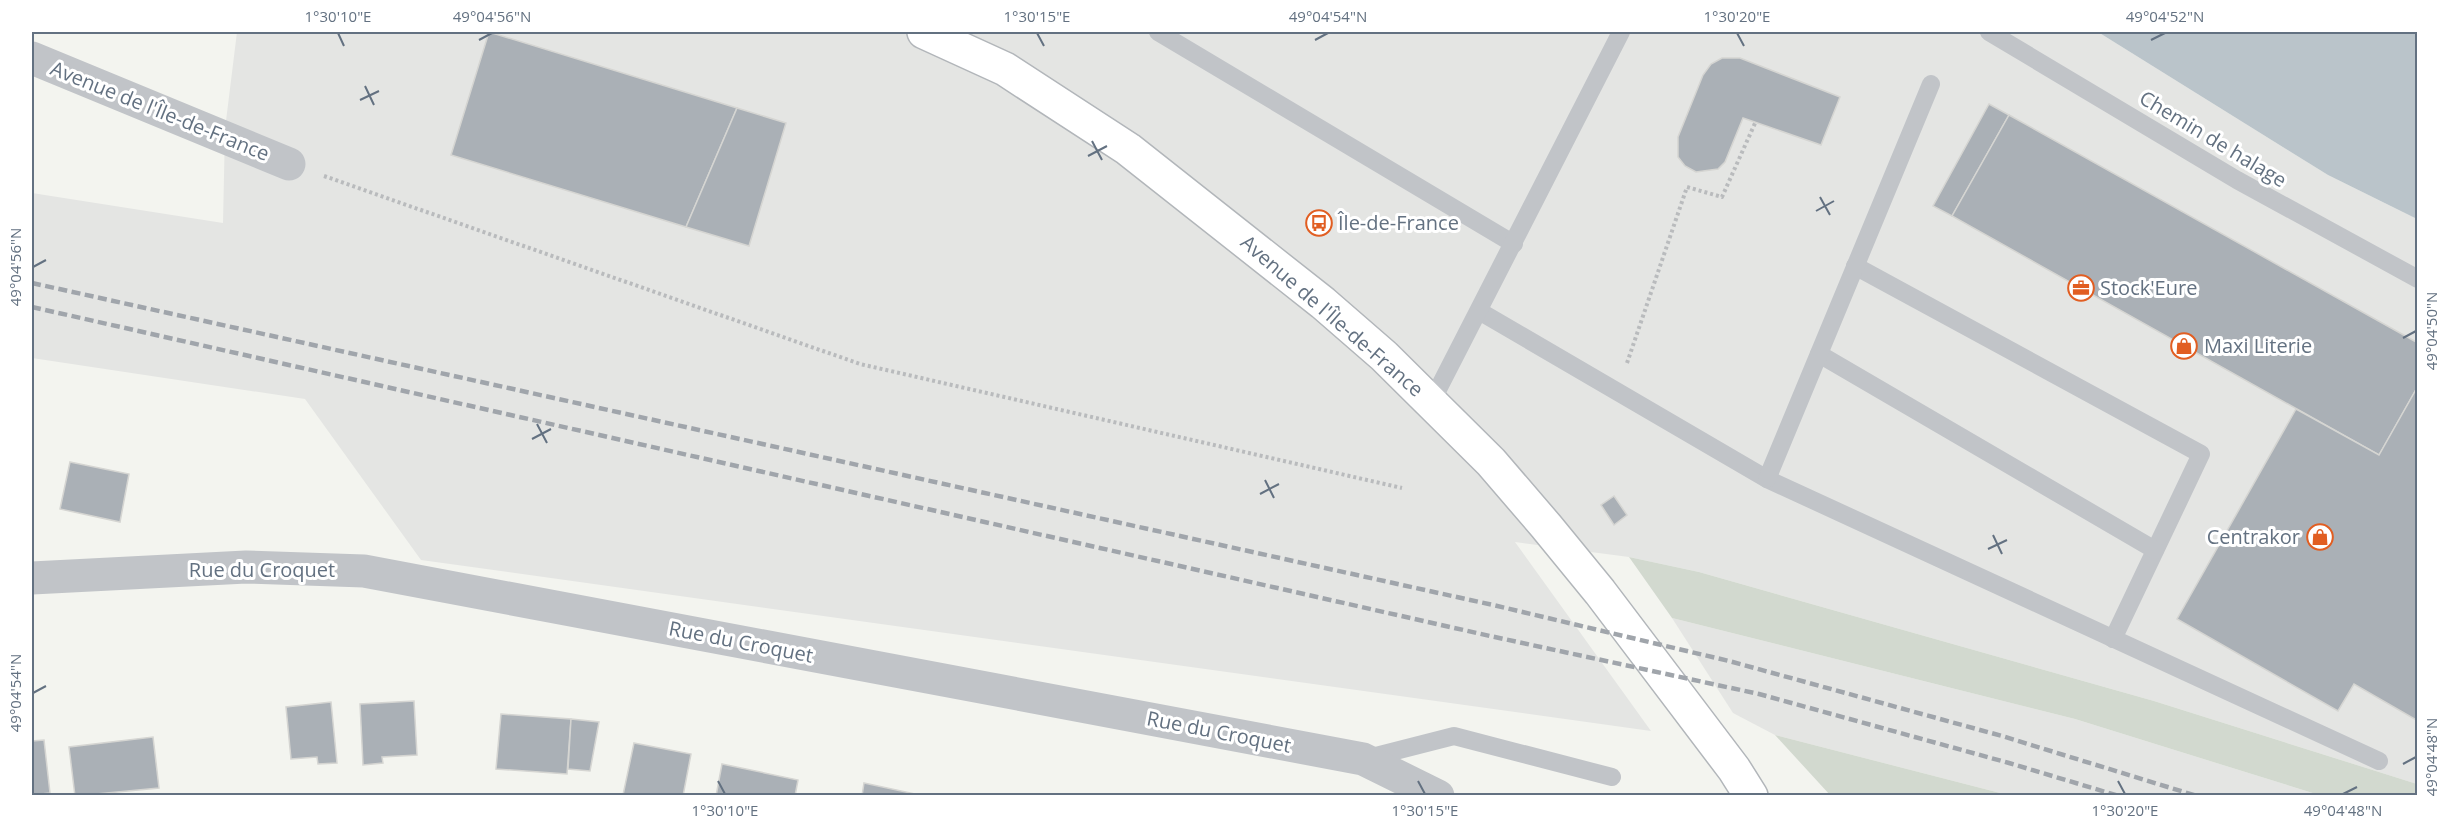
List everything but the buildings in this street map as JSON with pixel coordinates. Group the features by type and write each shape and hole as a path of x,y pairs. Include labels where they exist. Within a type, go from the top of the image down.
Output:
{"main road":[{"name":"Avenue de l'Île-de-France","path":"924,32 1005,69 1128,149 1323,303 1384,356 1491,462 1600,592 1742,782 1762,795"}],"street":[{"name":"Avenue de l'Île-de-France","path":"32,58 289,164"},
{"name":"Rue du Croquet","path":"32,578 246,567 363,571 1363,759 1438,795"}],"lane":[{"path":"1158,32 1514,243"},
{"path":"1431,403 1621,32"},
{"name":"Chemin de halage","path":"1989,32 2237,180 2418,279"},
{"path":"1767,479 1931,84"},
{"path":"1855,266 2201,454 2113,639"},
{"path":"1479,311 1767,479 2379,761"},
{"path":"1819,354 2155,550"},
{"path":"1363,759 1454,736 1611,777"}],"path":[{"path":"1617,392 1687,187 1722,197 1756,121"},
{"path":"289,164 860,364 1402,488"}],"shaded area":[{"path":"237,32 2098,32 2328,175 2417,219 2417,784 2154,701 1699,572 1629,557 1515,542 1651,731 421,560 305,399 32,358 32,193 223,223 225,129"},
{"path":"2098,32 2417,32 2417,219 2328,175"},
{"path":"1629,557 1699,572 2154,701 2417,784 2417,795 2319,795 2075,719 1672,618"},
{"path":"1672,618 2075,719 2319,795 2008,795 1775,735 1733,713"},
{"path":"1775,735 2008,795 1830,795"}],"railway":[{"path":"32,283 1493,605 1729,661 2002,736 2197,796"},
{"path":"32,307 1490,636 1759,694 2119,796"}],"place":[{"name":"Île-de-France","path":"1319,223"},
{"name":"Stock'Eure","path":"2081,288"},
{"name":"Maxi Literie","path":"2184,346"},
{"name":"Centrakor","path":"2320,537"}]}
